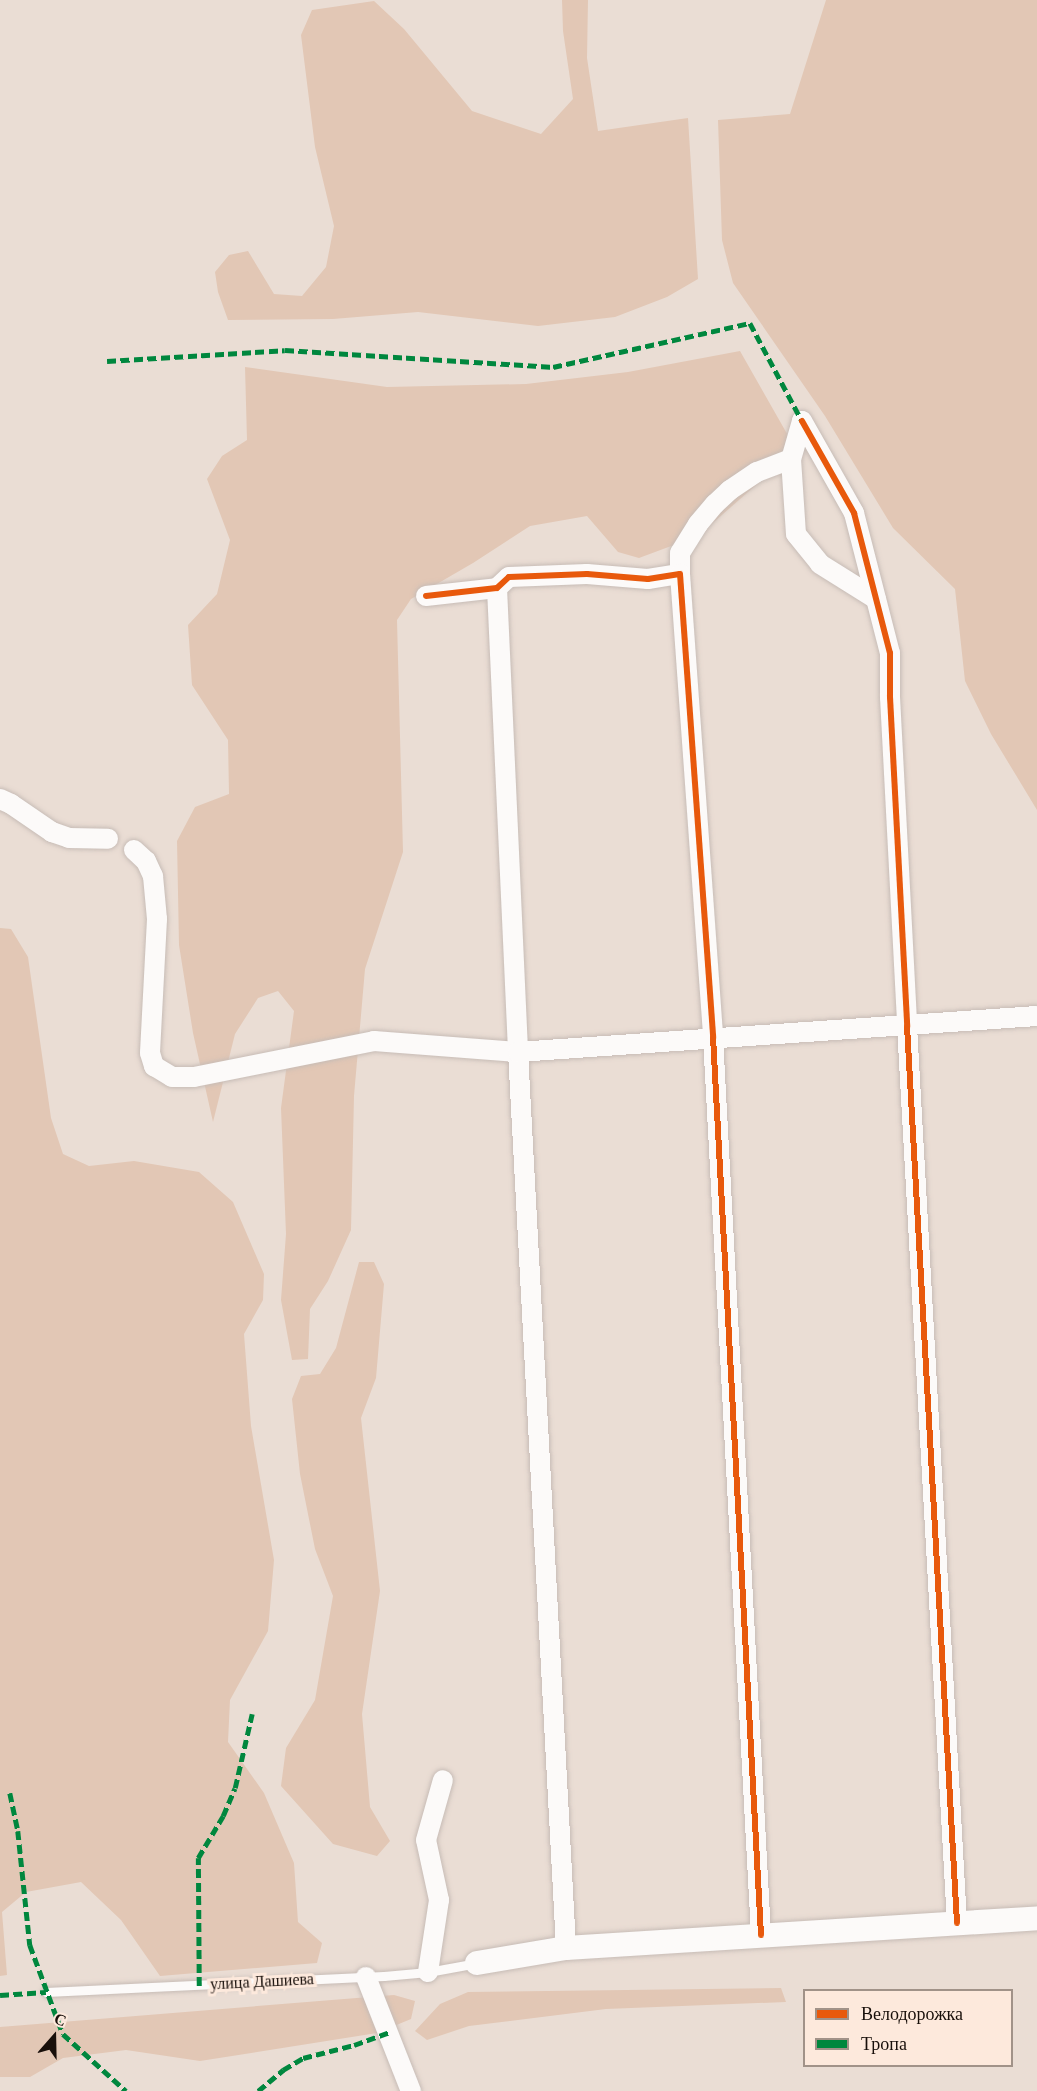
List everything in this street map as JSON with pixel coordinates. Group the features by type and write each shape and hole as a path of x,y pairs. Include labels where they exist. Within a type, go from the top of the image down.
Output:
{"street":[{"path":"876,599 820,564 796,534 791,459 802,421 854,513 890,653 890,697 907,1026 957,1923"},
{"path":"761,1935 713,1037 680,553 698,524 730,490 757,472 791,459"},
{"path":"426,596 497,588 508,577 587,574 648,579 681,574"},
{"path":"497,588 518,1052 566,1948"},
{"path":"0,799 21,810 38,824 69,838 108,839"},
{"path":"134,850 146,861 153,876 157,920 150,1053 154,1066 172,1077 194,1077 374,1041 518,1052 1037,1016"},
{"path":"428,1972 439,1900 426,1840 443,1780"},
{"path":"477,1963 566,1948 1037,1918"},
{"path":"366,1977 411,2091"}],"lane":[{"name":"улица Дашиева","path":"46,1992 366,1977 428,1972 477,1963"}],"shaded area":[{"path":"562,0 588,0 587,58 598,131 688,118 698,279 667,297 615,317 538,326 418,312 333,319 228,320 218,292 215,272 229,255 248,251 274,294 302,296 326,267 334,226 315,147 301,35 312,10 374,1 404,29 472,111 541,134 573,99 563,31"},
{"path":"826,0 1037,0 1037,810 991,734 965,681 955,589 893,528 825,416 733,283 722,240 718,120 790,114"},
{"path":"740,351 790,439 781,463 698,536 639,558 618,552 587,516 530,526 411,599 397,620 403,852 365,969 354,1096 351,1230 328,1281 310,1309 308,1359 292,1360 281,1300 286,1234 281,1108 294,1011 278,991 258,998 235,1034 213,1122 193,1033 179,945 177,841 195,807 229,794 228,740 192,685 188,625 217,594 230,540 207,479 222,456 247,440 245,367 387,387 526,384 628,372"},
{"path":"0,928 11,929 28,957 51,1118 63,1154 89,1166 134,1161 199,1172 233,1202 264,1274 263,1300 244,1334 251,1426 274,1560 268,1631 230,1700 228,1742 264,1793 294,1863 298,1922 322,1943 317,1963 160,1976 121,1920 81,1882 26,1892 2,1912 7,1975 0,1976"},
{"path":"359,1262 374,1262 384,1284 376,1378 361,1418 380,1591 362,1714 370,1807 390,1841 377,1856 333,1844 281,1786 286,1748 315,1700 333,1596 315,1549 300,1474 292,1399 301,1376 320,1374 336,1348"},
{"path":"781,1988 786,2002 606,2009 469,2026 427,2040 415,2031 440,2004 468,1992"},
{"path":"394,1995 415,2001 411,2019 377,2033 200,2061 126,2050 63,2058 30,2077 0,2077 0,2027"}],"marked path":[{"path":"107,361 285,350 553,367 750,323 802,421"},
{"path":"199,1986 198,1858 223,1816 235,1788 252,1714"},
{"path":"10,1793 18,1831 30,1945 63,2034 126,2091"},
{"path":"0,1995 46,1992"},
{"path":"258,2091 283,2070 303,2058 354,2045 389,2032"}],"cycle path":[{"path":"802,421 854,513 890,653 890,697 907,1026 957,1923"},
{"path":"426,596 497,588 509,577 587,574 648,579 680,574 713,1037 761,1935"}]}
